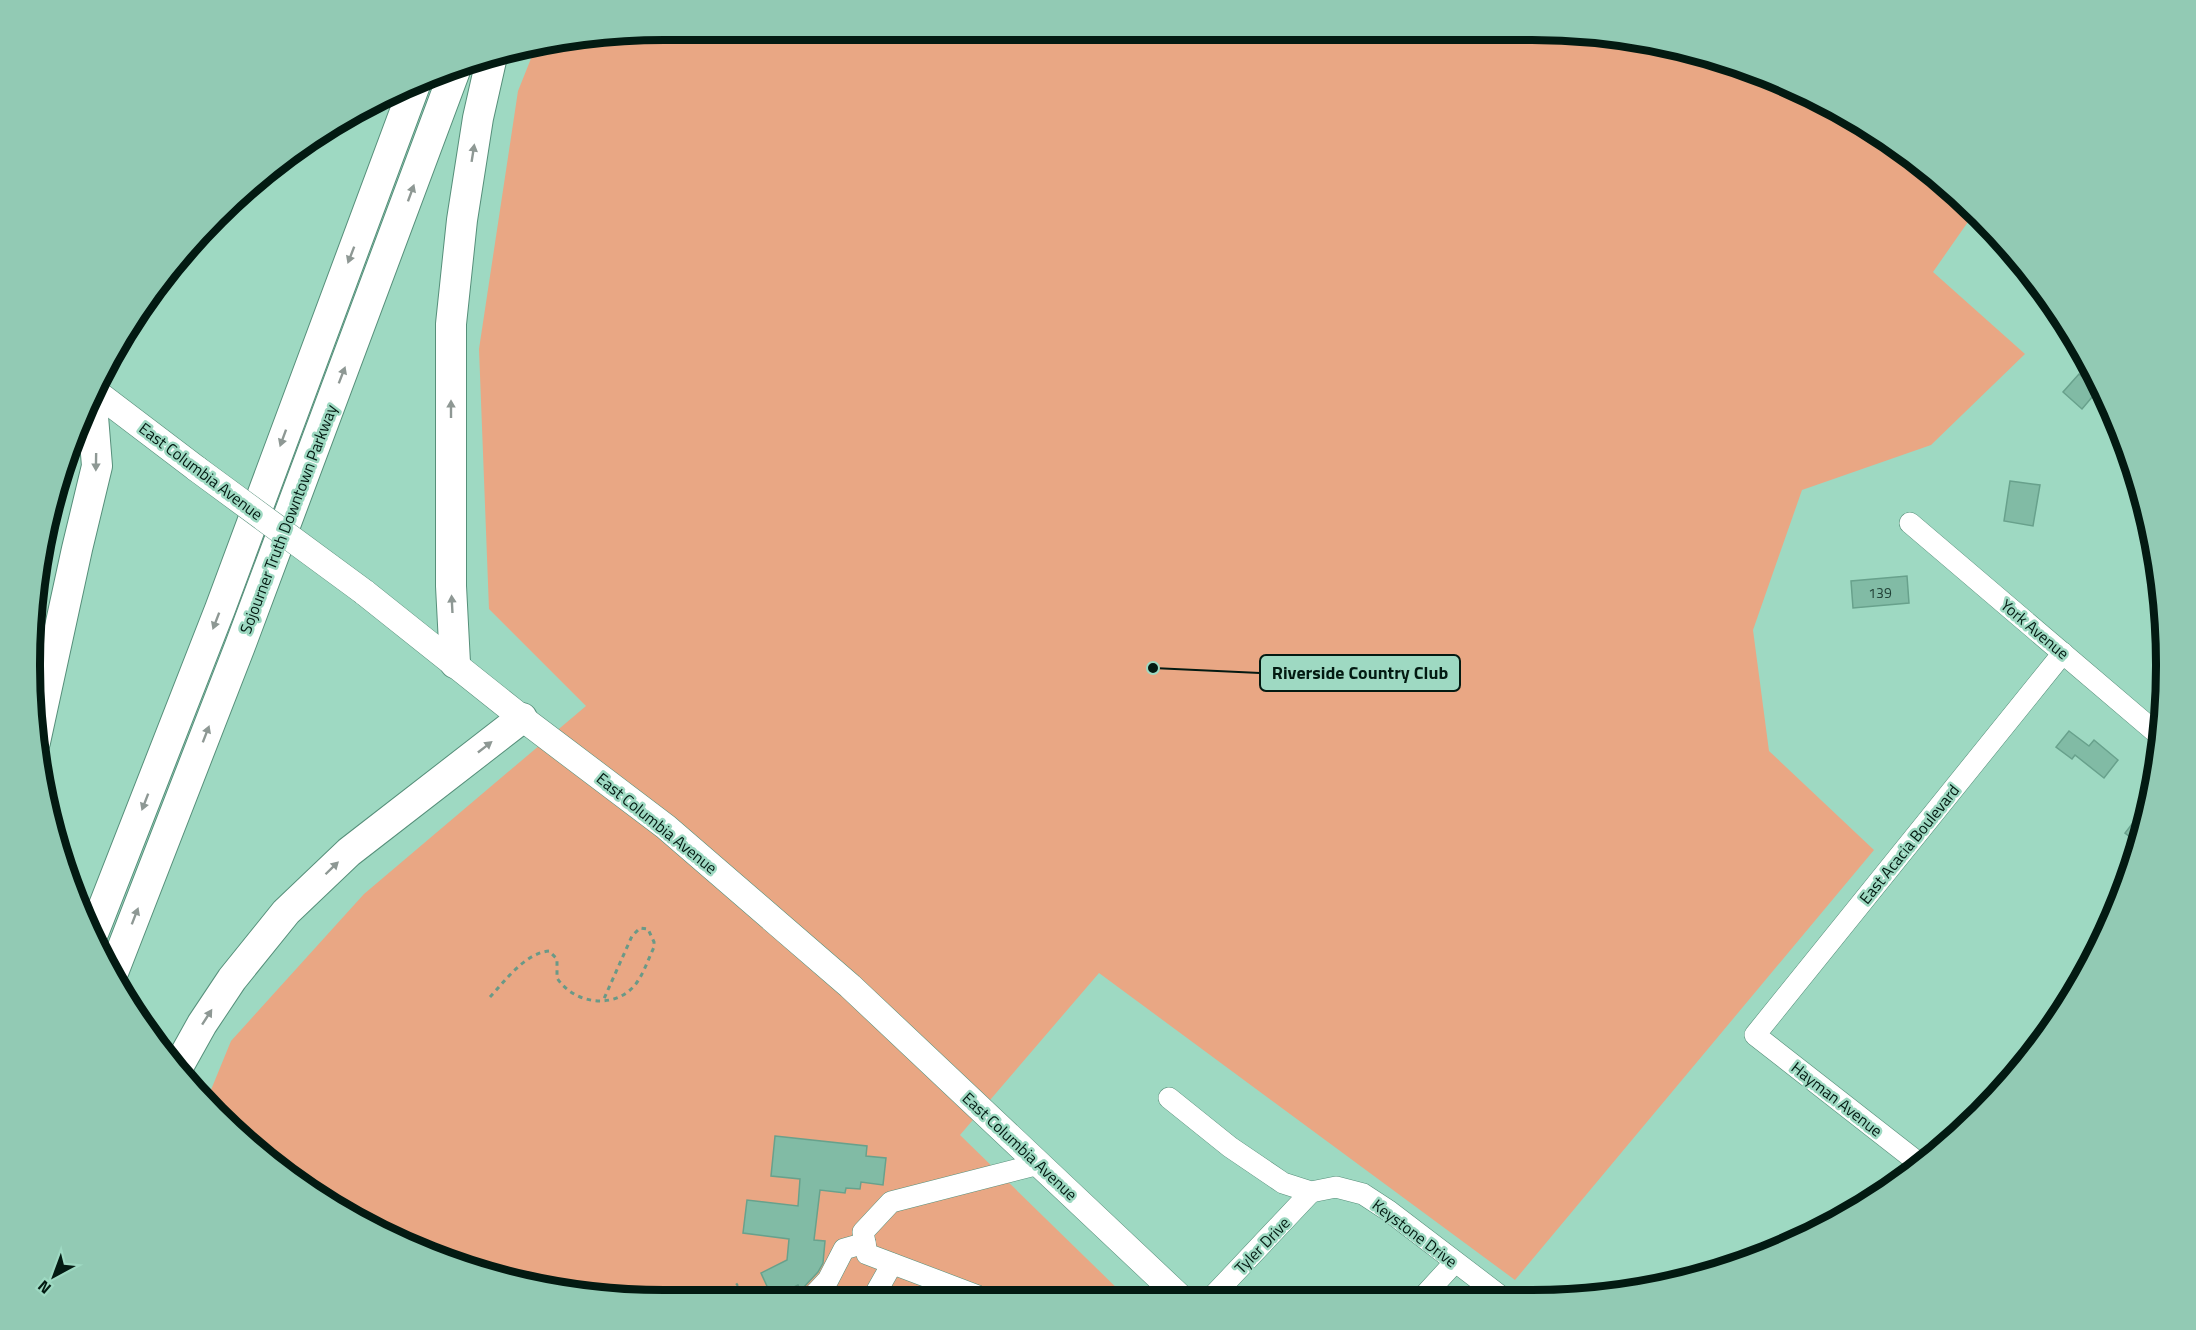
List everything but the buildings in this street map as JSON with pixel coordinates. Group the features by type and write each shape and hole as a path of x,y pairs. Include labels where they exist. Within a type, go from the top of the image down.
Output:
{"highway":[{"path":"455,663 451,586 451,324 462,220 476,129 490,66"},
{"name":"Sojourner Truth Downtown Parkway","path":"117,963 240,646 452,78"},
{"name":"Sojourner Truth Downtown Parkway","path":"97,923 220,609 411,95"},
{"path":"42,709 97,466 93,415"},
{"path":"182,1060 202,1024 232,979 286,912 349,852 522,718"}],"main road":[{"name":"East Columbia Avenue","path":"102,397 197,470 364,592 522,718 666,827 841,979 1173,1290"}],"street":[{"name":"York Avenue","path":"1910,523 2152,729"},
{"name":"East Acacia Boulevard","path":"1755,1035 2062,653"},
{"name":"Hayman Avenue","path":"1755,1035 1913,1158"},
{"name":"Keystone Drive","path":"1169,1098 1230,1147 1283,1182 1311,1192 1336,1187 1363,1194 1389,1211 1492,1290"},
{"path":"946,1290 867,1254 863,1232 891,1202 1039,1164"},
{"name":"Tyler Drive","path":"1219,1290 1311,1192"},
{"path":"819,1290 828,1280 844,1249 865,1243"},
{"path":"1429,1290 1455,1262"},
{"path":"877,1290 892,1264"}],"path":[{"path":"490,997 521,964 542,952 549,951 557,959 558,978 567,989 587,999 603,1002 620,997 634,986 654,947 648,929 640,928 632,936 603,1002"},
{"path":"729,1290 738,1284"}],"shaded area":[{"path":"665,40 1531,40 1613,46 1653,52 1693,62 1770,88 1843,124 1911,170 1969,220 1933,272 2025,354 1931,445 1802,490 1753,630 1769,751 1874,850 1515,1280 1099,973 960,1135 1119,1290 665,1290 583,1284 543,1278 464,1256 426,1242 353,1206 318,1184 253,1135 210,1093 231,1041 364,894 586,706 489,609 479,349 518,91 533,55 624,42"}],"place":[{"name":"Riverside Country Club","path":"1153,668"}]}
